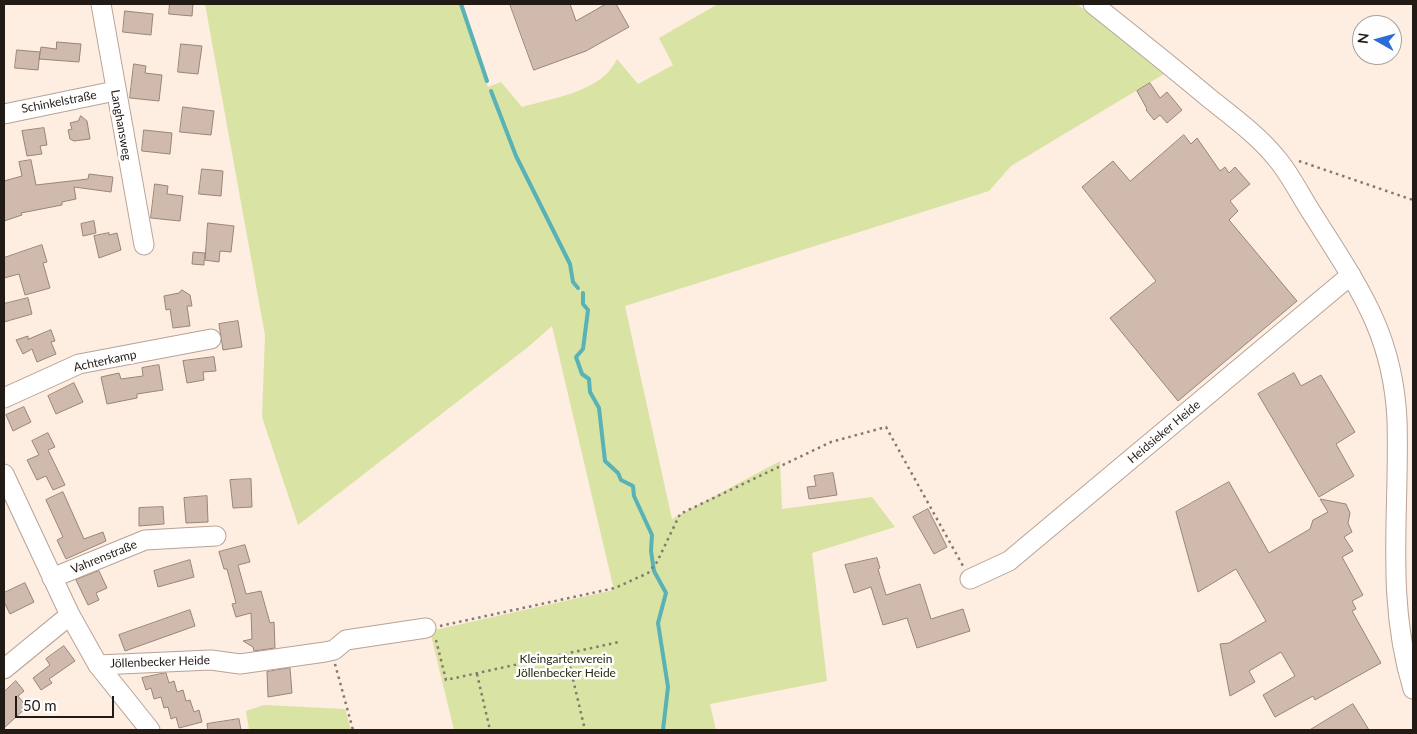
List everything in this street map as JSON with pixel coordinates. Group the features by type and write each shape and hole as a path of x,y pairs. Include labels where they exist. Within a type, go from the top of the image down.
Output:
{"street":[{"name":"Langhansweg","path":"101,4 144,245"},
{"path":"1093,4 1238,121 1279,160 1351,275 1380,328 1389,356 1394,385 1397,422 1394,573 1398,618 1406,666 1413,689"},
{"name":"Schinkelstraße","path":"4,114 115,91"},
{"name":"Heidsieker Heide","path":"970,579 1009,561 1351,275"},
{"name":"Achterkamp","path":"4,398 79,364 211,339"},
{"name":"Jöllenbecker Heide","path":"4,474 70,615 98,664 150,730"},
{"name":"Vahrenstraße","path":"52,578 145,540 216,536"},
{"path":"4,669 70,615"},
{"name":"Jöllenbecker Heide","path":"98,664 212,660 240,664 332,650 346,640 429,628"}],"path":[{"path":"1279,160 1295,160 1413,200"},
{"path":"619,642 446,680 429,628 616,588 648,573 657,562 680,514 831,442 886,427 970,579"},
{"path":"332,650 353,730"},
{"path":"567,654 585,730"},
{"path":"477,674 490,730"}],"green space":[{"name":"Kleingartenverein Jöllenbecker Heide","path":"205,4 460,4 488,87 501,82 522,107 562,97 589,86 610,70 617,59 638,84 673,65 659,38 718,4 1077,4 1164,74 1011,166 989,191 625,306 672,519 780,461 782,509 872,497 895,527 812,553 827,681 710,704 716,730 454,730 430,631 614,590 552,326 528,347 298,525 262,417 265,335"},
{"path":"264,705 345,709 351,730 249,730 246,711"}],"building":[{"path":"170,4 193,4 192,16 169,14"},
{"path":"510,4 570,4 576,21 606,4 616,4 629,27 586,51 534,70"},
{"path":"125,11 153,14 151,35 123,32"},
{"path":"57,42 81,44 79,62 39,59 41,47 56,49"},
{"path":"181,44 202,46 198,74 178,72"},
{"path":"17,50 40,52 38,70 15,68"},
{"path":"134,64 146,66 145,73 162,75 159,101 130,98"},
{"path":"1150,83 1160,98 1167,92 1182,110 1167,123 1160,115 1154,120 1146,110 1137,91"},
{"path":"183,107 214,111 211,135 180,132"},
{"path":"81,116 87,121 90,139 74,141 70,139 68,130 72,129 70,123 78,121"},
{"path":"44,128 47,145 40,146 42,154 27,156 22,131"},
{"path":"144,130 172,133 170,154 142,151"},
{"path":"1184,135 1191,144 1197,138 1220,171 1225,167 1229,173 1235,167 1250,184 1230,201 1238,211 1229,220 1297,301 1178,401 1110,318 1156,281 1082,187 1113,161 1130,181"},
{"path":"31,160 36,185 88,179 89,174 113,177 111,192 74,187 76,199 62,202 62,205 21,213 22,215 4,221 4,181 22,176 19,162"},
{"path":"202,169 223,171 221,196 199,194"},
{"path":"155,184 168,186 167,194 183,196 180,221 151,218"},
{"path":"94,221 96,233 83,236 81,224"},
{"path":"208,223 234,226 231,252 220,251 219,262 204,260 204,265 192,264 193,252 205,253 205,259"},
{"path":"109,233 109,235 117,233 121,250 99,258 94,236"},
{"path":"42,245 47,262 43,263 50,288 25,295 19,274 4,278 4,258"},
{"path":"182,290 190,295 192,306 187,306 190,326 173,328 170,309 166,310 164,296 179,293"},
{"path":"28,298 32,314 4,322 4,304"},
{"path":"238,321 242,347 223,350 219,324"},
{"path":"51,330 55,341 51,342 56,354 37,362 32,349 23,354 16,340 28,336 28,339"},
{"path":"214,357 216,371 203,372 204,380 187,383 183,361"},
{"path":"159,365 163,390 137,394 137,398 107,404 101,377 119,373 121,379 143,376 142,368"},
{"path":"1294,373 1301,386 1321,375 1355,432 1336,444 1354,476 1319,497 1258,394"},
{"path":"74,383 83,402 56,414 48,396"},
{"path":"24,407 31,422 13,431 6,415"},
{"path":"48,433 55,447 48,450 65,485 53,490 46,476 37,480 27,460 39,455 32,441"},
{"path":"833,473 837,495 809,499 807,487 816,486 814,476"},
{"path":"251,479 252,507 233,508 230,480"},
{"path":"1229,482 1269,553 1310,529 1313,520 1328,512 1320,499 1346,504 1350,513 1348,523 1352,532 1344,537 1353,551 1342,557 1363,595 1352,601 1356,609 1352,611 1381,663 1315,700 1313,696 1275,717 1263,695 1295,676 1281,652 1249,671 1255,682 1230,696 1220,644 1229,643 1266,621 1236,569 1198,592 1176,512"},
{"path":"63,492 84,539 103,532 106,541 66,559 57,540 63,537 46,500"},
{"path":"207,496 208,522 186,523 184,498"},
{"path":"163,507 164,524 139,526 139,508"},
{"path":"928,509 947,547 934,554 913,517"},
{"path":"245,545 250,562 238,565 246,594 261,591 270,623 274,622 275,648 254,651 253,647 243,641 252,639 251,613 236,617 232,604 236,603 227,569 224,569 219,552"},
{"path":"877,558 880,568 878,569 886,595 920,584 931,619 963,609 970,631 917,648 907,618 883,625 871,587 854,593 845,565"},
{"path":"190,560 194,577 158,587 154,571"},
{"path":"99,571 107,588 96,593 99,600 88,605 76,580"},
{"path":"25,583 34,602 10,614 4,602 4,593"},
{"path":"190,610 195,626 125,651 119,635"},
{"path":"64,646 75,661 49,679 52,683 41,690 33,678 50,665 46,659"},
{"path":"290,668 292,693 268,697 267,672"},
{"path":"166,673 169,683 174,681 177,692 183,690 186,701 190,700 194,712 199,710 202,722 179,728 176,717 171,719 168,707 164,708 161,697 154,699 151,688 146,690 142,678"},
{"path":"16,681 24,691 18,696 27,707 4,728 4,692"},
{"path":"1353,704 1369,730 1310,730"},
{"path":"239,719 241,730 208,730 207,724"}],"waterway":[{"path":"461,4 487,81"},
{"path":"491,91 516,156 570,264 573,282 578,288"},
{"path":"583,293 583,304 588,310 583,349 576,357 582,374 589,379 590,392 599,408 605,461 618,473 621,480 633,486 634,496 652,535 651,551 654,571 666,593 658,623 668,687 663,730"}]}
